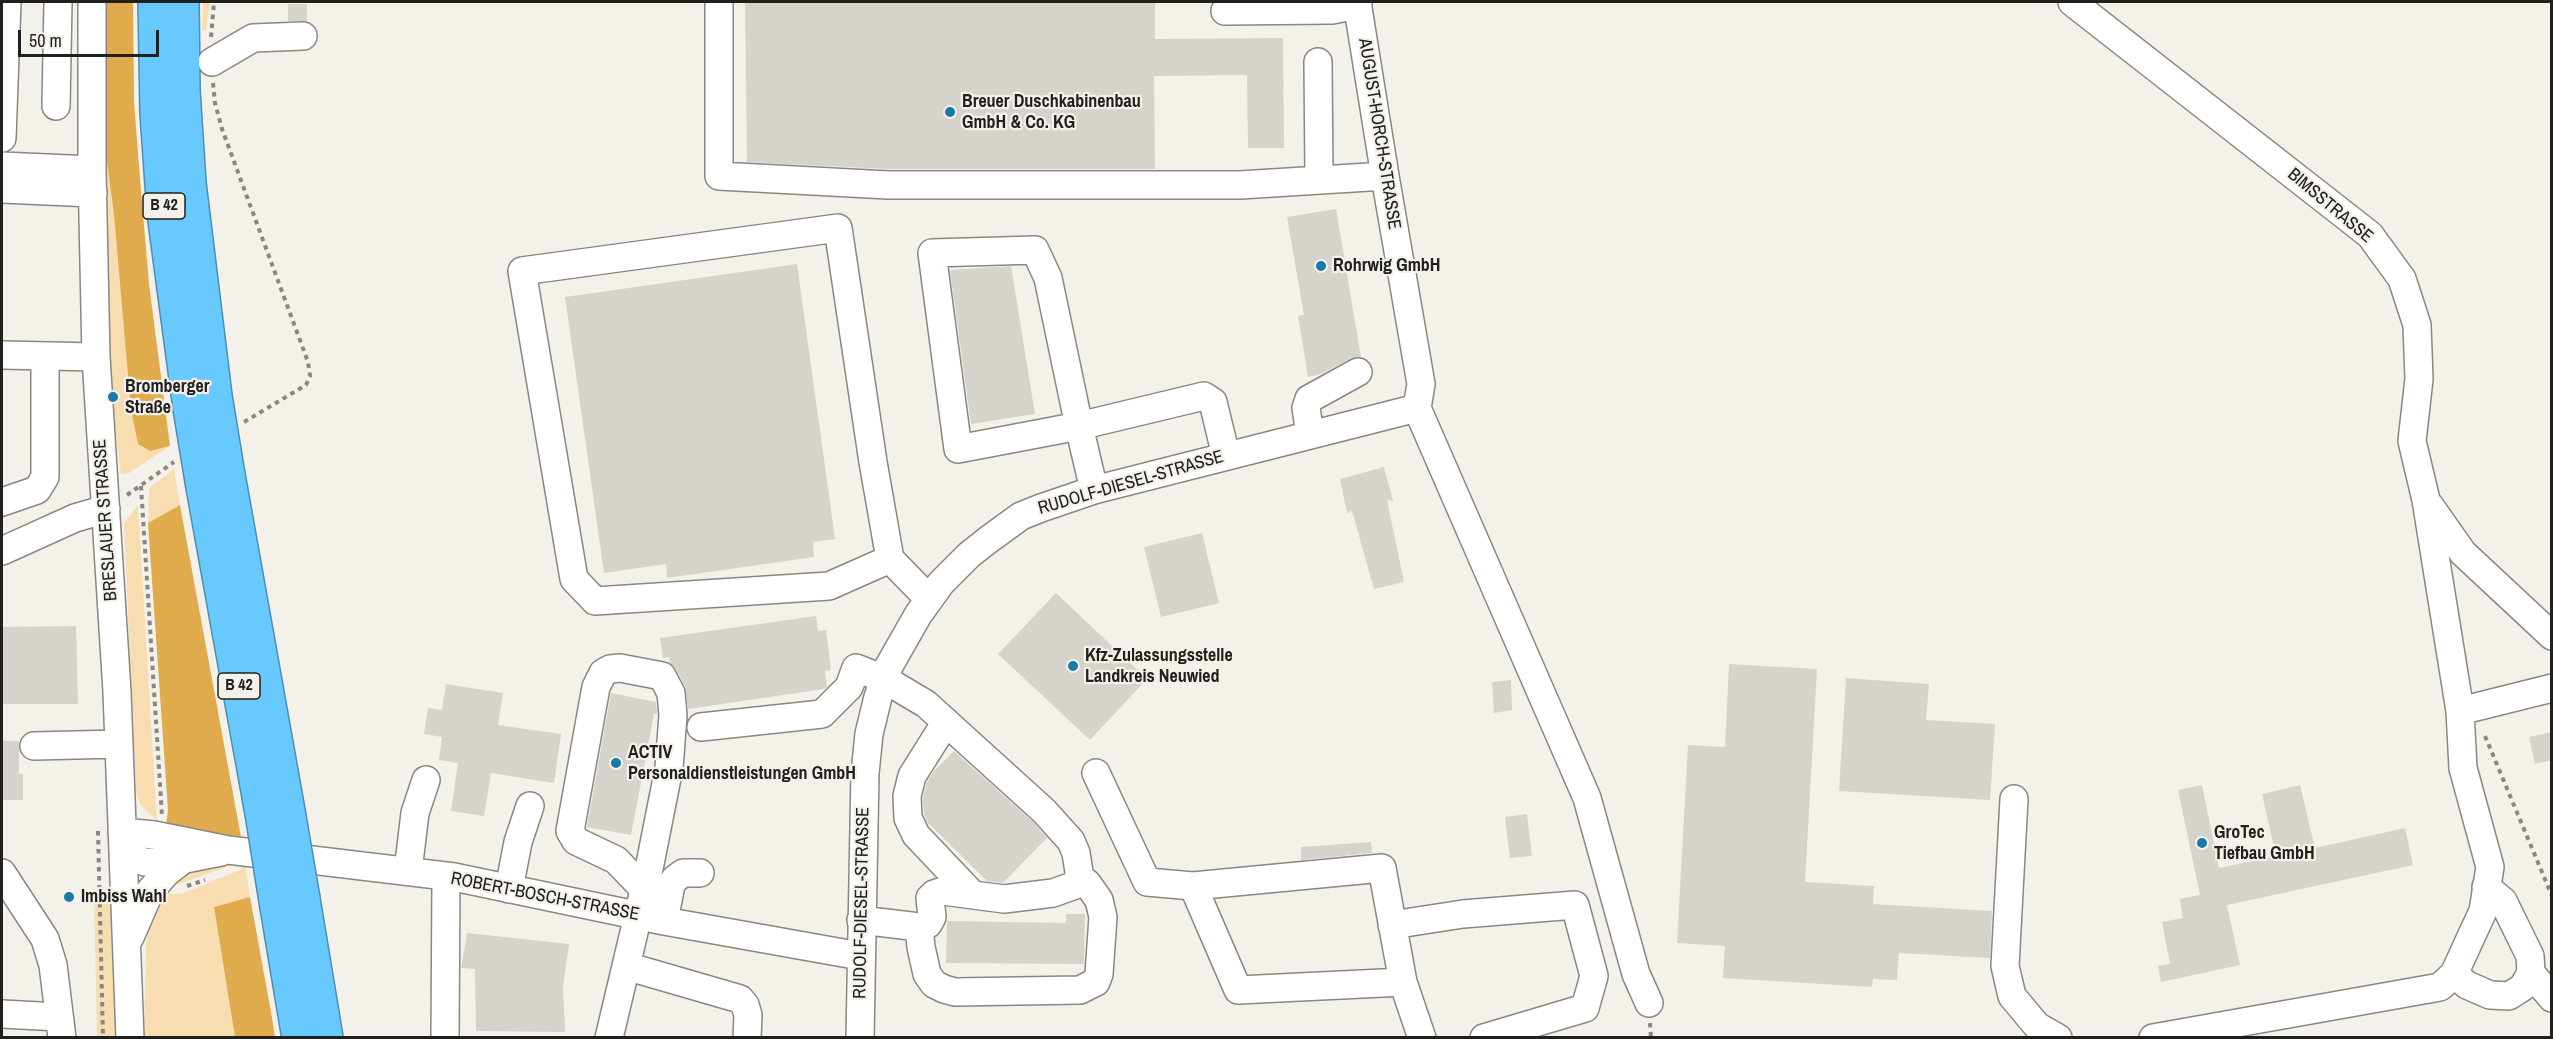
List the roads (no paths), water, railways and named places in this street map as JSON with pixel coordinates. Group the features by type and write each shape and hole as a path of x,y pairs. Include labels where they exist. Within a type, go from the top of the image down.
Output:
{"highway":[{"name":"B 42","path":"155,2 157,113 164,213 203,402 290,900 326,1038"},
{"name":"B 42","path":"182,2 183,90 203,402"},
{"name":"B 42","path":"290,900 299,1038"}],"street":[{"path":"2,138 7,2"},
{"path":"56,106 58,2"},
{"name":"BRESLAUER STRASSE","path":"92,2 92,182 96,357 119,744 130,1038"},
{"path":"719,2 719,176 888,185 1240,185 1384,176"},
{"name":"BIMSSTRASSE","path":"2072,2 2370,235 2402,279 2417,325 2418,379 2412,441 2426,500 2466,709 2463,768 2490,867 2483,911 2454,974"},
{"path":"1225,11 1332,10 1358,3"},
{"name":"AUGUST-HORCH-STRASSE","path":"1358,3 1384,176 1421,384 1417,408"},
{"path":"212,62 253,38 303,36"},
{"path":"1318,62 1319,179"},
{"path":"2,166 92,182"},
{"path":"2,189 92,182"},
{"path":"890,559 829,586 595,601 574,579 522,271 838,228 858,368 890,559 929,599"},
{"path":"1094,490 1079,426 1048,278 1035,250 932,253 958,449 1079,426 1204,396 1214,402 1226,456"},
{"path":"2,355 96,357"},
{"path":"2,502 37,490 45,477 45,356"},
{"path":"1310,434 1306,408 1309,399 1358,372"},
{"path":"1417,408 1587,798 1636,974 1649,1003"},
{"name":"RUDOLF-DIESEL-STRASSE","path":"860,1038 861,920 867,751 873,717 884,679 896,651 929,599 969,555 1021,516 1094,490 1417,408"},
{"path":"2426,500 2463,553 2552,636"},
{"path":"2,551 75,518 106,509"},
{"path":"644,889 616,860 576,841 570,831 596,687 603,673 610,669 620,668 657,673 666,679 671,693 671,759 644,889 651,919"},
{"path":"701,727 822,714 849,687 856,668 884,679 926,704 1044,811 1071,841 1076,853 1076,883"},
{"path":"2466,709 2552,688"},
{"path":"946,722 912,776 907,796 908,818 916,835 973,895"},
{"path":"34,746 119,744"},
{"path":"1096,773 1147,882 1193,886 1382,868 1402,982 1422,1038"},
{"path":"408,871 415,813 426,780"},
{"path":"2014,800 2005,966 2012,996 2037,1026 2058,1038"},
{"path":"509,889 518,842 530,806"},
{"name":"ROBERT-BOSCH-STRASSE","path":"123,844 159,836 228,850 408,871 846,956 861,956"},
{"name":"ROBERT-BOSCH-STRASSE","path":"123,844 155,863 180,862 228,850"},
{"path":"127,944 150,891 167,872 180,862"},
{"path":"2,873 45,939 53,965 60,1028 2,1014"},
{"path":"609,1038 626,966 651,919 675,879 683,873 700,873"},
{"path":"445,1038 446,877"},
{"path":"861,920 919,927 931,921 930,898 943,891 1018,898 1053,893 1076,883 1087,883 1099,900 1102,917 1099,974 1095,982 1080,990 955,992 934,984 927,974 919,927"},
{"path":"1193,886 1238,990 1402,982"},
{"path":"2163,1037 2440,987 2454,974 2467,985 2490,995 2509,996 2523,987 2531,973 2530,956 2503,901 2487,887"},
{"path":"1392,925 1463,914 1575,905 1594,976 1584,1008 1485,1038"},
{"path":"626,966 740,999 746,1005 748,1015 747,1038"},
{"path":"2531,973 2552,998"}],"place":[{"name":"Breuer Duschkabinenbau GmbH & Co. KG","path":"950,112"},
{"name":"Rohrwig GmbH","path":"1321,266"},
{"name":"Bromberger Straße","path":"113,397"},
{"name":"Kfz-Zulassungsstelle Landkreis Neuwied","path":"1073,666"},
{"name":"ACTIV Personaldienstleistungen GmbH","path":"616,763"},
{"name":"GroTec Tiefbau GmbH","path":"2202,843"},
{"name":"Imbiss Wahl","path":"69,897"}]}
